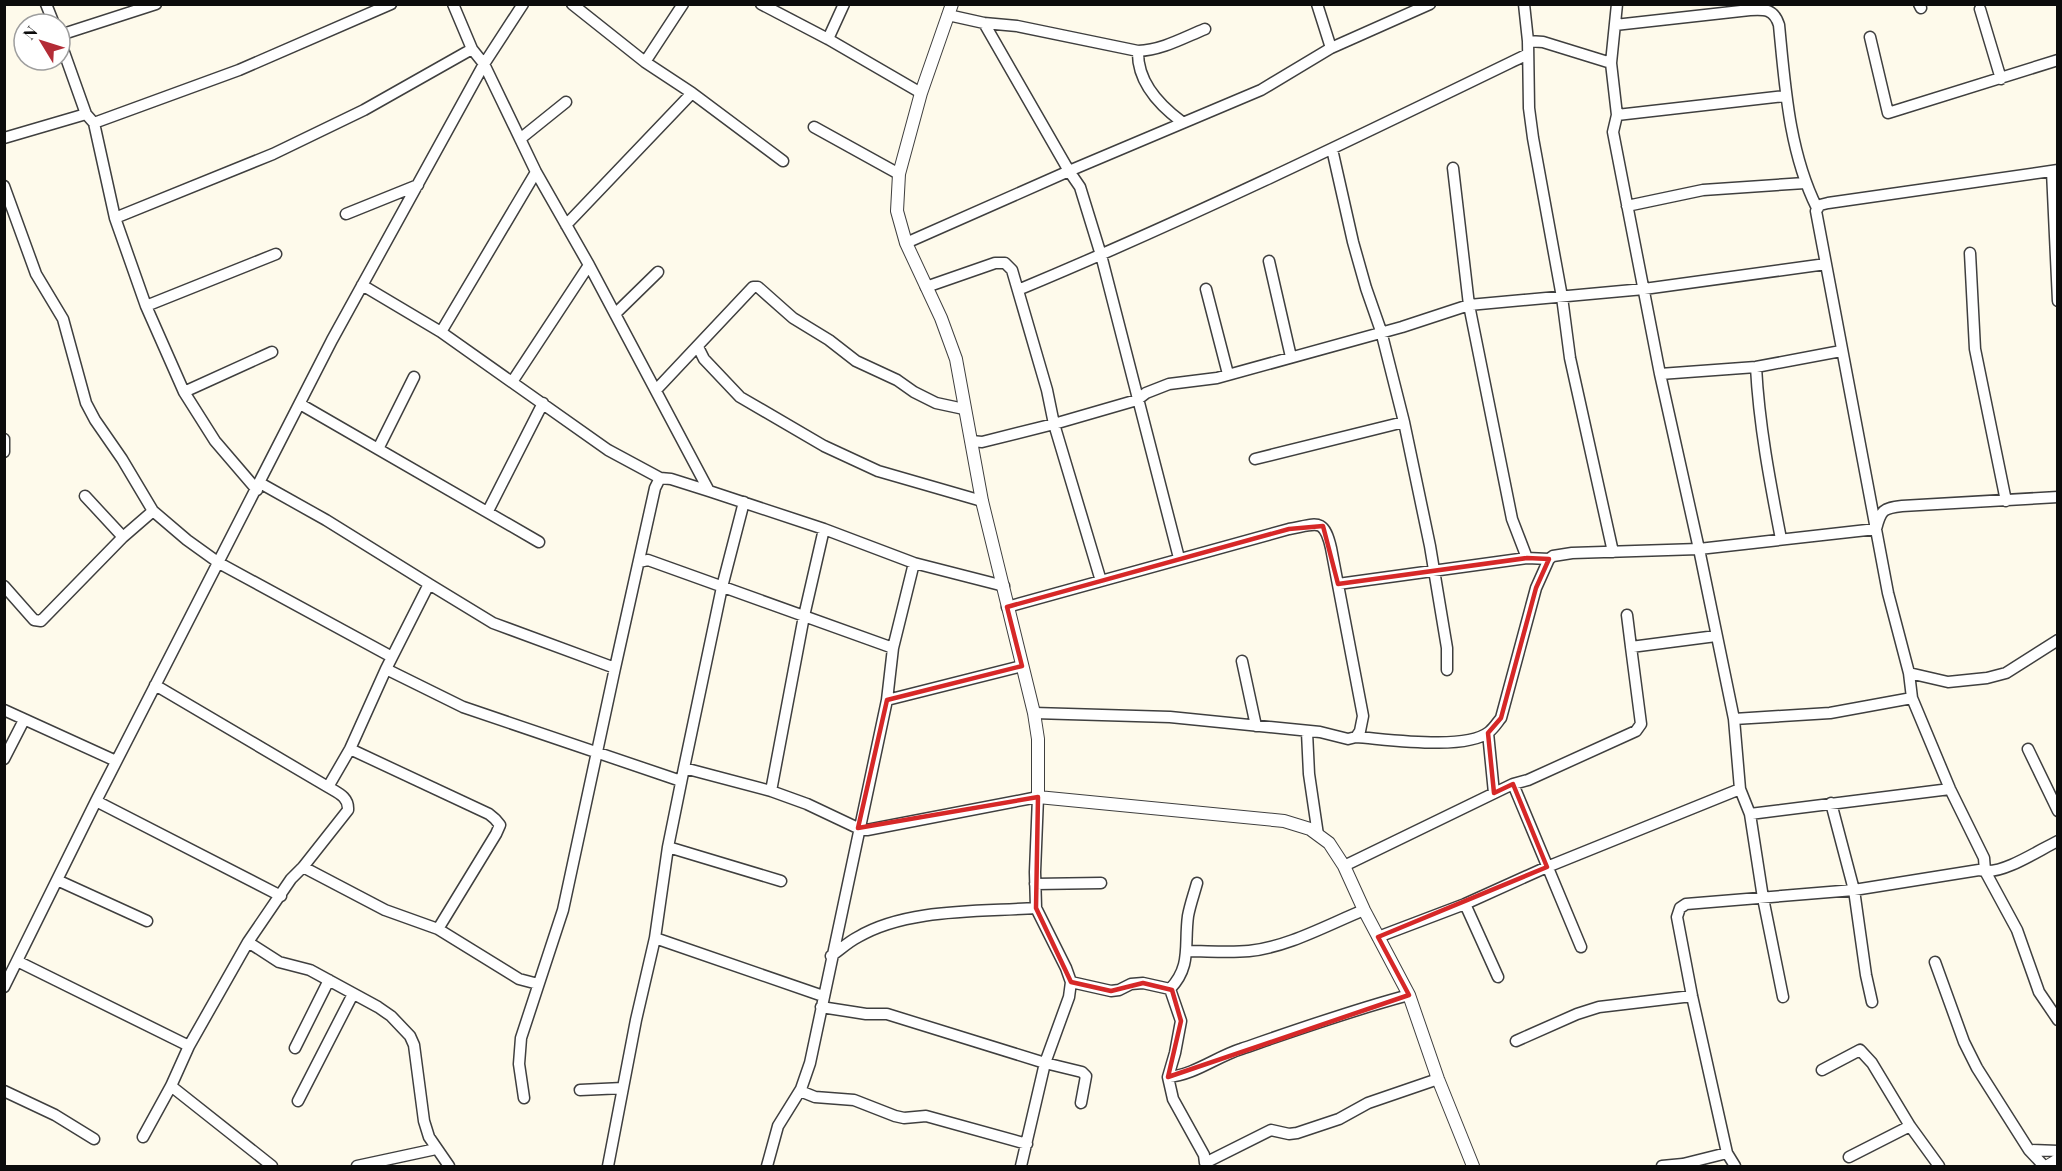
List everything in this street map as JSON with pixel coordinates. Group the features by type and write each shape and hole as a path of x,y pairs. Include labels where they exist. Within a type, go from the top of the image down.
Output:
{"street":[{"path":"72,31 156,4"},
{"path":"4,138 90,118 240,70 391,4"},
{"path":"453,4 472,49 484,64 536,172 589,265 710,490"},
{"path":"4,987 116,761 362,285 484,64 523,4"},
{"path":"572,4 645,62 692,93 783,161"},
{"path":"645,62 684,4"},
{"path":"761,4 828,39 921,93"},
{"path":"828,39 844,4"},
{"path":"1317,4 1331,48"},
{"path":"906,243 1182,122 1261,90 1331,48 1430,4"},
{"path":"1524,4 1528,41 1530,118 1562,297 1570,358 1613,552"},
{"path":"1617,4 1611,63 1617,116 1612,132 1660,374 1734,719 1740,789 1750,814 1763,898 1783,997"},
{"path":"1615,25 1764,9 1777,17 1785,96 1805,183 1817,208 1816,216 1841,351 1858,428 1888,593 1909,673 1912,698 1950,789 1984,858 1985,872 2017,930 2039,992 2058,1020"},
{"path":"1980,9 2001,79"},
{"path":"1021,1167 1045,1063 1069,997 1071,982 1036,908 1038,739 1034,713 982,501 956,359 941,318 906,243 897,211 899,174 921,93 950,10 984,23 1017,26 1138,51 1167,45 1205,29"},
{"path":"984,23 1080,187 1101,255 1179,558"},
{"path":"1870,37 1888,113 2058,60"},
{"path":"1528,41 1543,42 1611,63"},
{"path":"115,218 273,154 364,110 472,49"},
{"path":"1138,51 1137,62 1150,91 1169,113 1182,122"},
{"path":"1018,290 1101,255 1332,149 1528,54"},
{"path":"72,72 90,118 115,218 146,306 184,392 214,441 258,486 327,520 493,622 615,668"},
{"path":"566,225 692,93"},
{"path":"1617,116 1785,96"},
{"path":"520,139 566,102"},
{"path":"814,127 899,174"},
{"path":"1332,149 1360,265 1381,331 1404,422 1447,648 1446,670"},
{"path":"1453,168 1469,305 1512,519 1527,558"},
{"path":"1817,208 1828,203 1884,194 2055,170 2058,301"},
{"path":"441,332 536,172"},
{"path":"1627,206 1703,190 1805,183"},
{"path":"346,214 418,185"},
{"path":"4,186 36,274 63,319 86,403 153,511 219,563 392,657"},
{"path":"1970,253 1975,349 2006,501"},
{"path":"146,306 276,254"},
{"path":"1269,261 1291,357"},
{"path":"926,287 995,263 1005,263 1012,270 1047,390 1054,424 1101,581"},
{"path":"971,441 990,440 1054,424 1137,400 1146,393 1168,384 1217,378 1402,327 1469,305 1644,289 1826,264"},
{"path":"512,382 589,265"},
{"path":"615,314 658,272"},
{"path":"362,285 441,332 608,450 660,478 710,490 914,563 1004,586"},
{"path":"656,390 748,290 758,287 793,318 829,340 856,361 897,380 936,403 964,409"},
{"path":"1206,289 1228,374"},
{"path":"698,347 704,359 740,398 824,446 878,471 982,501"},
{"path":"1660,374 1756,367 1841,351"},
{"path":"184,392 272,352"},
{"path":"1756,367 1764,446 1780,539"},
{"path":"378,449 414,377"},
{"path":"488,511 543,402"},
{"path":"300,404 539,542"},
{"path":"1255,459 1404,422"},
{"path":"4,439 4,452"},
{"path":"524,1098 519,1064 521,1038 563,910 655,488 660,478"},
{"path":"85,496 123,537"},
{"path":"1876,529 1880,513 1888,508 2058,497"},
{"path":"608,1167 636,1020 655,938 668,847 681,781 722,587 744,502"},
{"path":"4,585 34,620 41,621 123,537 153,511"},
{"path":"1007,607 1289,529 1316,524 1323,526 1328,532 1364,716 1360,731 1356,736"},
{"path":"771,790 804,616 824,529"},
{"path":"1034,713 1170,717 1320,732 1348,739 1356,736 1437,743 1473,739 1488,733 1501,718 1533,597 1549,559 1553,556 1572,553 1699,549 1876,529"},
{"path":"1338,584 1527,558 1549,559"},
{"path":"639,562 648,560 893,648"},
{"path":"767,1167 778,1126 801,1090 810,1063 858,828 887,700 893,648 914,563"},
{"path":"328,787 350,749 386,669 429,584"},
{"path":"1344,866 1513,784 1636,731 1641,724 1627,615"},
{"path":"1631,647 1716,636"},
{"path":"1909,673 1948,682 1987,678 2006,673 2058,640"},
{"path":"1242,661 1256,726"},
{"path":"887,700 1022,666"},
{"path":"386,669 463,707 681,781"},
{"path":"143,1137 171,1086 189,1046 248,942 291,879 348,810 349,803 328,787 155,685"},
{"path":"1734,719 1830,713 1912,698"},
{"path":"4,710 116,761"},
{"path":"4,759 24,720"},
{"path":"1307,732 1309,774 1318,835"},
{"path":"1488,733 1494,793"},
{"path":"350,749 489,814 500,825 438,929"},
{"path":"2028,750 2058,812"},
{"path":"684,768 771,790 867,830 1038,797 1284,821 1310,829 1329,843 1344,866 1364,910 1409,995 1438,1079 1473,1167"},
{"path":"1513,784 1581,947"},
{"path":"1378,937 1465,904 1547,867 1740,789"},
{"path":"1750,814 1950,789"},
{"path":"96,801 281,896"},
{"path":"1831,803 1854,890 1872,1002"},
{"path":"1735,1167 1726,1153 1692,996 1677,922 1680,908 1686,904 1854,890 1979,870 1992,872 2058,841"},
{"path":"668,847 781,881"},
{"path":"303,867 385,910 438,929 519,979 538,984"},
{"path":"57,880 147,921"},
{"path":"1035,884 1101,883"},
{"path":"1170,989 1181,976 1187,951 1189,914 1197,884"},
{"path":"1465,904 1498,977"},
{"path":"831,956 858,937 907,918 1036,908"},
{"path":"1187,951 1258,949 1295,938 1364,910"},
{"path":"655,938 822,1002 866,1014 887,1014 1045,1063 1085,1073 1081,1103"},
{"path":"248,942 279,962 310,970 329,980 391,1016 410,1036 414,1045 424,1121 429,1137 449,1167"},
{"path":"17,961 189,1046"},
{"path":"1935,962 1964,1042 1977,1068 2029,1150 2046,1167 2058,1160"},
{"path":"295,1048 329,980"},
{"path":"1071,982 1111,990 1119,990 1131,984 1143,982 1170,989"},
{"path":"1170,989 1181,1021 1168,1077 1173,1099 1204,1155 1202,1165"},
{"path":"298,1101 353,994"},
{"path":"1168,1077 1181,1076 1238,1050 1409,995"},
{"path":"1516,1041 1576,1014 1599,1007 1692,996"},
{"path":"1822,1070 1860,1050 1872,1063 1910,1126 1939,1167"},
{"path":"1202,1165 1271,1130 1289,1134 1297,1133 1339,1119 1368,1103 1438,1079"},
{"path":"171,1086 272,1167"},
{"path":"580,1090 623,1088"},
{"path":"801,1090 816,1096 854,1100 904,1118 926,1116 1027,1144"},
{"path":"4,1091 55,1115 94,1139"},
{"path":"1849,1157 1910,1126"},
{"path":"357,1167 436,1149"},
{"path":"2029,1150 2058,1151"},
{"path":"1662,1167 1726,1153"}],"highlighted area":[{"path":"1323,526 1338,584 1527,558 1549,559 1536,588 1501,718 1488,733 1494,793 1513,784 1547,867 1378,937 1409,995 1168,1077 1181,1021 1172,990 1143,983 1111,991 1071,982 1036,908 1038,797 858,828 887,700 1022,666 1007,607 1289,529"}]}
